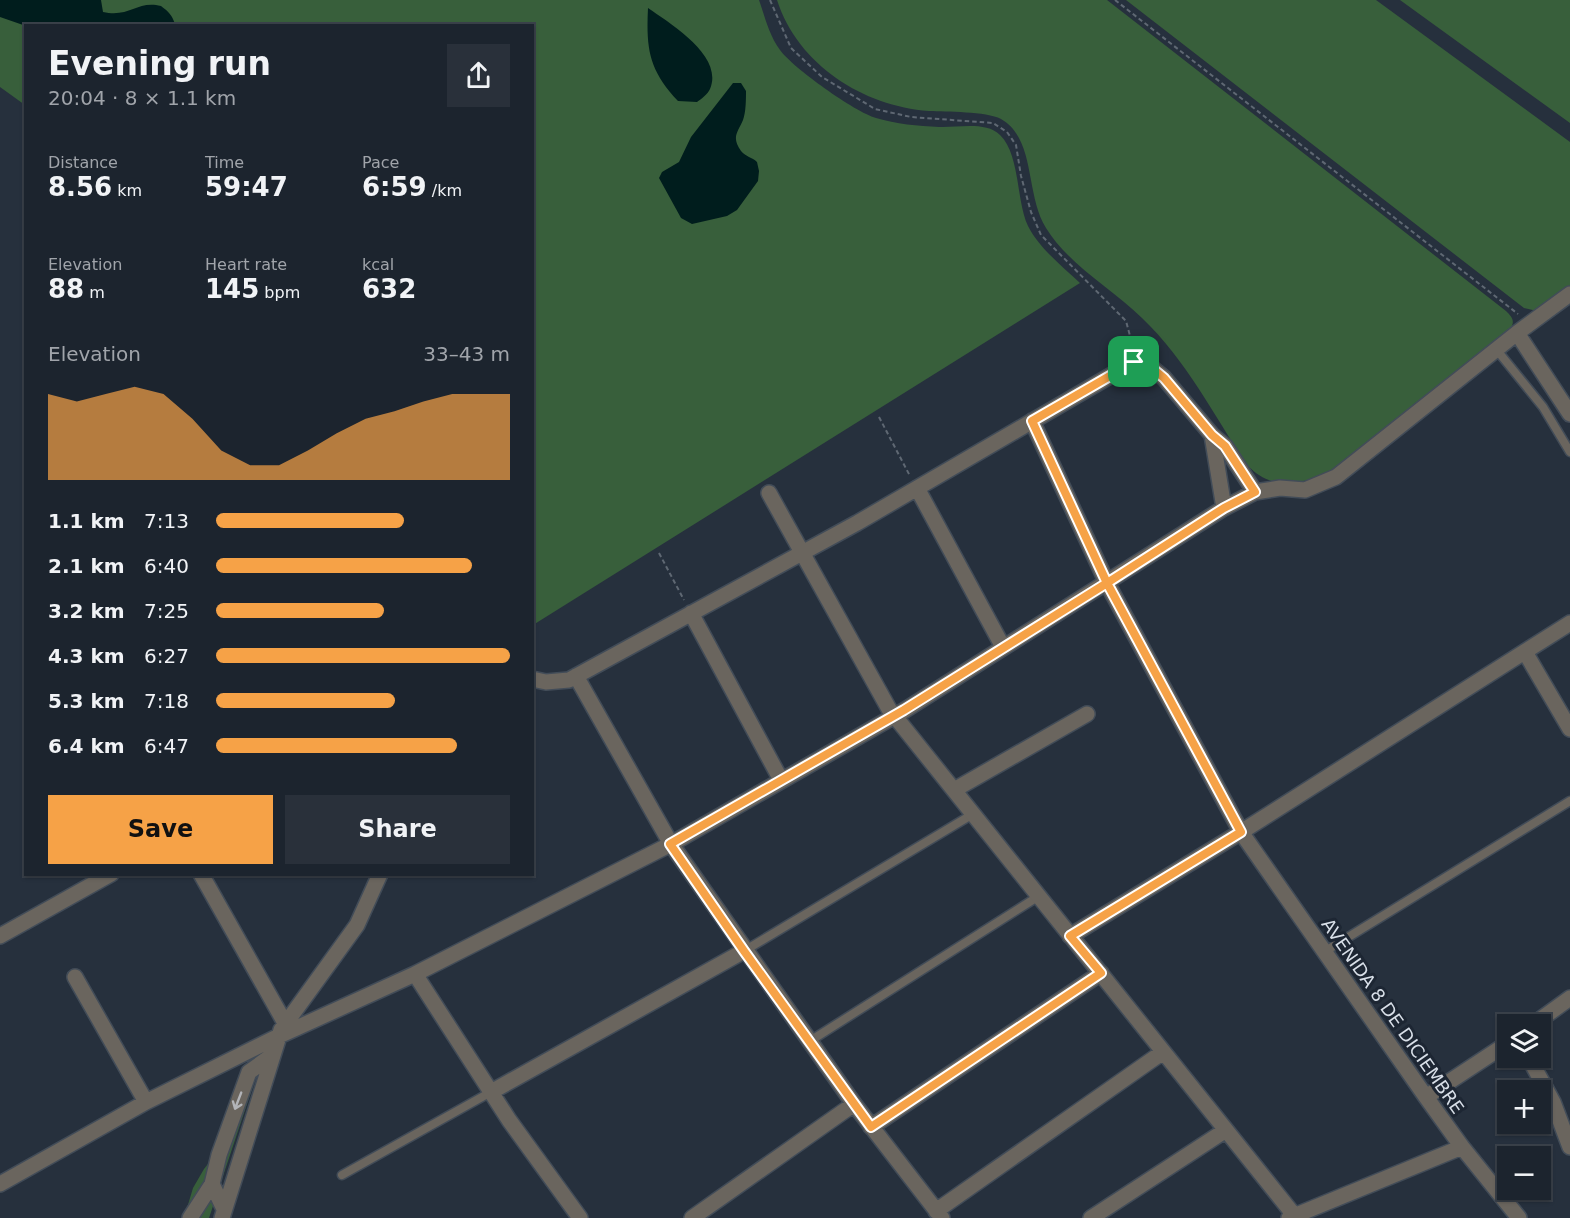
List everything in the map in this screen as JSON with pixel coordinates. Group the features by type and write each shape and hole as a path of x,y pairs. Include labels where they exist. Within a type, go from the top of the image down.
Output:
{"street":[{"path":"0,1184 282,1029 415,974 670,844 894,716 1224,508 1255,492 1280,488 1305,490 1336,477 1496,349 1570,294"},
{"path":"1517,333 1570,414"},
{"path":"534,679 546,682 569,680 803,553 1134,362 1152,368 1164,378 1212,435 1225,446 1255,492"},
{"name":"AVENIDA 8 DE DICIEMBRE","path":"1032,421 1107,583 1241,832 1461,1147 1519,1218"},
{"path":"1212,435 1224,508"},
{"path":"917,488 1003,646"},
{"path":"769,493 894,716 1101,973 1293,1217 1461,1147"},
{"path":"691,613 782,780"},
{"path":"1070,936 1241,832 1570,623"},
{"path":"1525,652 1570,729"},
{"path":"576,676 670,844 854,1104 939,1215 1163,1052"},
{"path":"954,790 1087,714"},
{"path":"0,936 107,876"},
{"path":"202,876 282,1029"},
{"path":"223,1213 271,1056 282,1029 357,925 379,876"},
{"path":"490,1092 744,951"},
{"path":"871,1127 1101,973"},
{"path":"415,974 490,1092 580,1218"},
{"path":"75,977 146,1102"},
{"path":"1548,1014 1570,998"},
{"path":"1426,1097 1497,1050"},
{"path":"190,1218 212,1184 231,1118 247,1076 253,1068 271,1056"},
{"path":"1534,1068 1553,1102 1570,1147"},
{"path":"692,1218 854,1104"},
{"path":"1091,1218 1226,1130"},
{"path":"212,1184 223,1213"}],"lane":[{"path":"1496,349 1543,407 1570,452"},
{"path":"1324,952 1570,801"},
{"path":"744,951 973,814"},
{"path":"810,1041 1039,896"},
{"path":"342,1175 490,1092"}],"path":[{"path":"771,0 791,48 822,77 874,109 911,117 993,123 1007,132 1016,145 1026,194 1041,235 1126,321 1133,341 1134,362"},
{"path":"1115,0 1530,323"},
{"path":"879,417 917,488"},
{"path":"659,554 691,613"}],"green space":[{"path":"0,0 759,0 770,32 787,58 840,99 866,114 891,122 931,127 987,128 1000,135 1011,154 1028,226 1045,249 1080,283 534,624 534,24 24,24 24,104 0,87"},
{"path":"777,0 1107,0 1506,311 1512,319 1511,328 1333,470 1299,482 1278,483 1267,480 1247,465 1199,388 1158,335 1130,307 1078,265 1055,241 1039,214 1025,153 1012,128 994,116 904,107 880,101 857,91 836,78 800,44"},
{"path":"1126,0 1376,0 1570,142 1570,287 1537,311 1524,308"},
{"path":"1400,0 1570,0 1570,123"},
{"path":"261,1062 209,1218 184,1218 193,1188 218,1151"}],"shaded area":[{"path":"0,0 101,0 103,12 112,13 120,13 146,5 161,6 175,24 24,25 0,17"},
{"path":"648,8 681,32 703,53 712,77 710,89 697,102 678,101 655,69 649,47"},
{"path":"733,83 741,83 746,91 745,113 736,135 736,142 743,153 757,162 758,181 737,210 727,216 692,224 681,218 659,178 662,172 679,162 691,137"}],"route":[{"path":"1134,362 1032,421 1107,583 904,710 670,844 871,1127 1101,973 1070,936 1241,832 1107,583 1224,508 1255,492 1225,446 1212,435 1164,378 1152,368 1134,362"}]}
